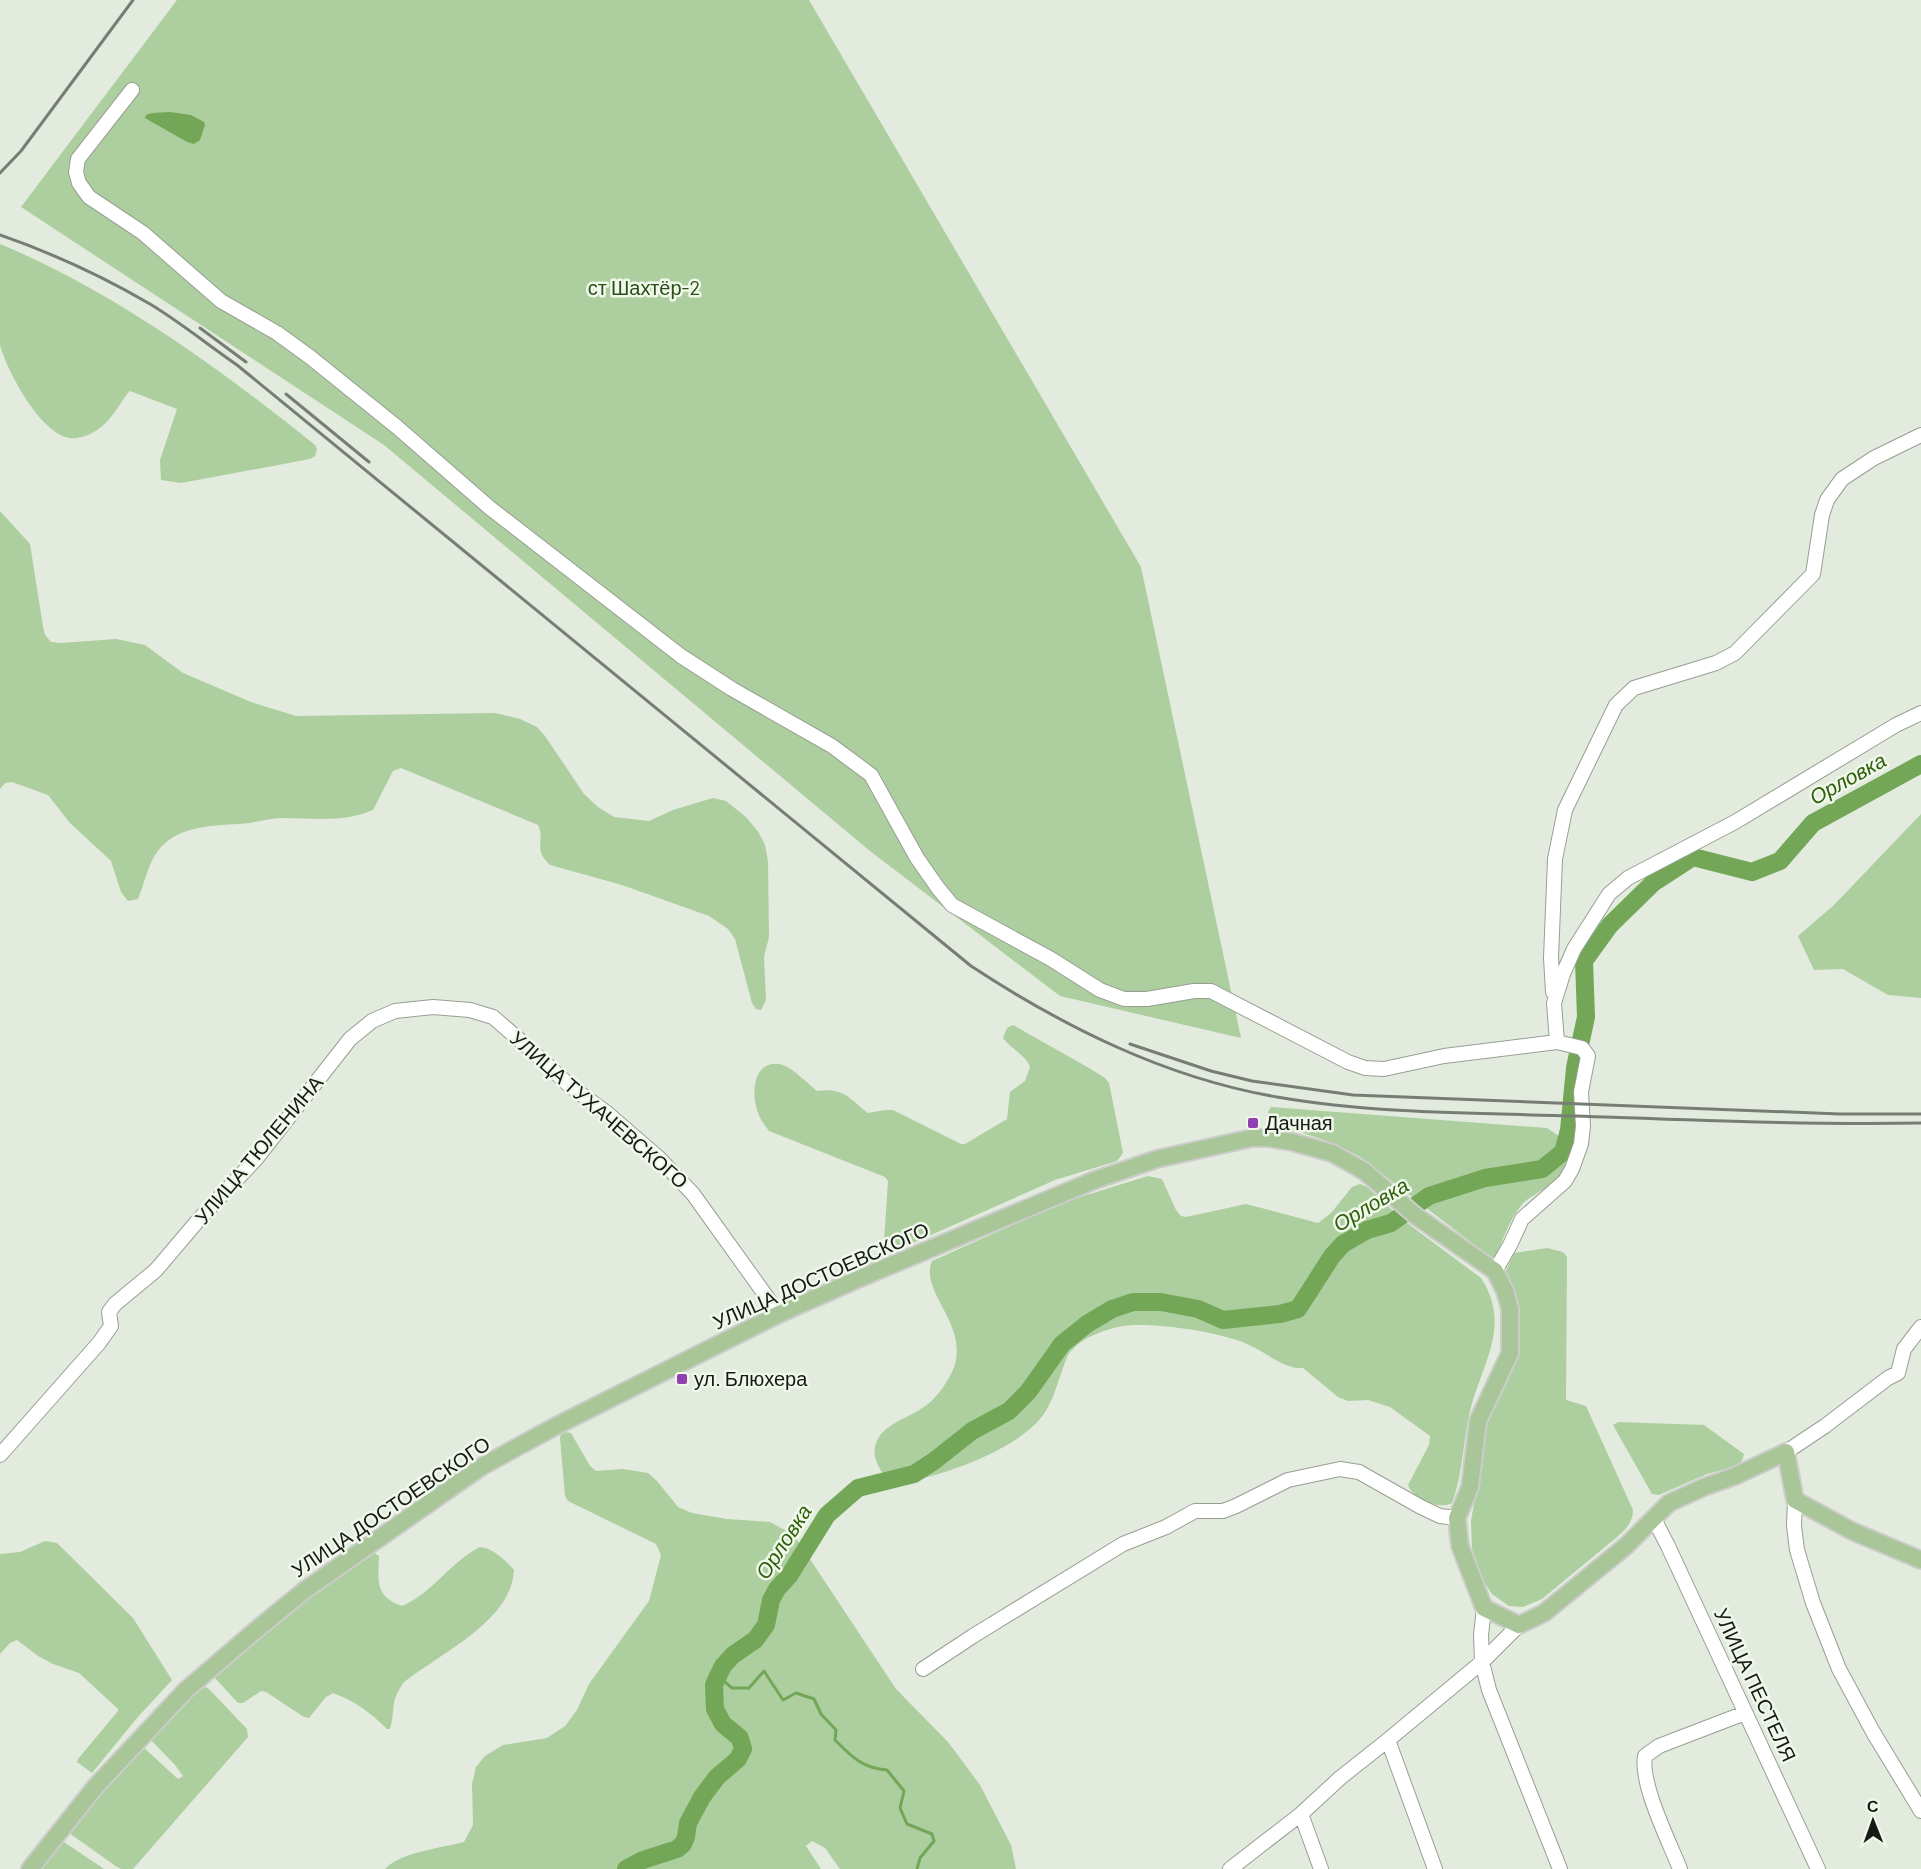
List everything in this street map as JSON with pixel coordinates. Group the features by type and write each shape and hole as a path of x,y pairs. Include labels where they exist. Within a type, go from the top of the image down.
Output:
{"main road":[{"name":"УЛИЦА ДОСТОЕВСКОГО","path":"30,1869 96,1786 178,1698 305,1590 480,1467 554,1427 779,1314 1095,1180 1157,1159 1252,1138 1292,1142 1332,1153 1364,1171 1416,1216 1494,1271 1505,1290 1510,1309 1510,1353 1478,1421 1470,1488 1457,1518"},
{"path":"1457,1518 1460,1546 1484,1608 1519,1625 1544,1613 1626,1546 1669,1503 1786,1452 1795,1500 1852,1531 1921,1560"}],"street":[{"path":"132,90 78,159 76,172 79,183 89,197 143,234 221,301 277,333 310,357 397,427 490,508 681,656 732,689 832,746 872,775 917,858 952,905 1051,959 1100,990 1124,999 1138,1000 1194,991 1211,991 1348,1062 1365,1068 1384,1069 1444,1056 1557,1042 1578,1047 1588,1056 1581,1092 1583,1126 1578,1154 1565,1181 1522,1219 1494,1271"},
{"path":"1557,1042 1551,958 1555,859 1565,810 1616,705 1634,688 1716,663 1735,653 1814,574 1822,515 1827,500 1842,479 1874,459 1921,435"},
{"path":"1554,1003 1574,949 1609,894 1628,878 1736,822 1896,725 1921,713"},
{"name":"УЛИЦА ТУХАЧЕВСКОГО","path":"433,1007 470,1010 493,1017 570,1086 607,1113 645,1146 693,1194 779,1314"},
{"name":"УЛИЦА ТЮЛЕНИНА","path":"0,1455 111,1326 109,1312 115,1304 156,1270 201,1217 256,1159 350,1039 372,1021 395,1011 433,1007"},
{"path":"1786,1452 1898,1373 1904,1349 1921,1327"},
{"path":"923,1669 1123,1544 1166,1527 1195,1511 1223,1511 1236,1506 1288,1480 1340,1469 1359,1472 1420,1507 1440,1516 1457,1518"},
{"path":"1795,1500 1794,1526 1797,1550 1839,1669 1873,1732 1921,1811"},
{"name":"УЛИЦА ПЕСТЕЛЯ","path":"1654,1519 1818,1869"},
{"path":"1484,1608 1481,1635 1482,1662 1489,1690 1560,1869"},
{"path":"1230,1869 1301,1814 1340,1778 1482,1662 1519,1625"},
{"path":"1680,1869 1651,1796 1644,1763 1645,1756 1659,1746 1745,1713"},
{"path":"1388,1740 1435,1869"},
{"path":"1301,1814 1321,1869"}],"green space":[{"name":"ст Шахтёр-2","path":"177,0 809,0 1141,567 1241,1038 1060,996 870,851 384,445 21,207"},
{"path":"0,244 83,284 164,333 242,388 315,445 317,449 315,456 310,459 181,483 161,480 160,460 177,409 130,391 107,422 86,436 65,437 52,430 29,404 10,371 0,345"},
{"path":"0,511 30,544 43,627 45,635 51,642 116,639 145,645 183,673 251,702 296,716 495,713 520,719 537,727 584,794 614,817 649,821 673,810 713,798 726,801 746,817 759,833 765,845 768,861 769,937 764,957 766,1000 761,1010 756,1009 752,1003 735,939 728,929 709,916 622,885 550,865 540,849 541,836 538,825 401,768 393,771 373,810 362,814 328,819 274,818 250,823 204,827 182,833 172,838 158,851 138,899 128,901 121,892 111,861 70,823 48,795 12,782 5,783 0,789"},
{"path":"1921,814 1921,998 1888,995 1843,969 1814,970 1798,936 1834,905"},
{"path":"1013,1025 1105,1078 1109,1083 1123,1153 1117,1161 1055,1180 897,1250 887,1250 884,1242 888,1181 885,1177 769,1131 757,1110 754,1090 758,1075 767,1065 783,1065 817,1091 840,1092 868,1113 893,1110 965,1144 1007,1119 1010,1092 1025,1081 1030,1067 1028,1062 1003,1038 1007,1028"},
{"path":"1271,1107 1547,1128 1563,1139 1565,1165 1554,1182 1523,1203 1518,1209 1496,1257 1490,1257 1359,1156 1270,1119 1268,1112"},
{"path":"1148,1176 1162,1179 1181,1216 1186,1217 1246,1204 1318,1223 1331,1213 1352,1187 1360,1184 1367,1187 1403,1220 1481,1278 1490,1296 1494,1312 1494,1329 1492,1344 1470,1411 1452,1503 1440,1505 1427,1502 1411,1490 1408,1485 1429,1445 1430,1436 1390,1407 1368,1400 1348,1401 1338,1397 1303,1368 1289,1366 1237,1340 1205,1332 1152,1325 1109,1329 1095,1334 1076,1346 1067,1357 1052,1400 1044,1414 1032,1427 1003,1448 929,1477 894,1485 888,1479 878,1466 876,1459 876,1444 879,1437 890,1426 923,1408 935,1397 951,1374 957,1354 951,1324 932,1285 930,1273 932,1261 1064,1202"},
{"path":"1547,1248 1563,1252 1567,1257 1566,1400 1586,1406 1633,1514 1628,1525 1620,1534 1542,1599 1523,1607 1509,1606 1492,1594 1481,1578 1472,1549 1471,1521 1488,1421 1508,1381 1516,1356 1505,1273 1514,1253"},
{"path":"1618,1422 1704,1425 1744,1454 1742,1461 1733,1467 1707,1474 1659,1495 1652,1494 1613,1425"},
{"path":"561,1433 571,1433 590,1466 596,1471 623,1469 648,1473 678,1507 692,1513 727,1519 770,1522 794,1535 896,1689 948,1742 980,1785 1011,1845 1016,1869 840,1869 825,1848 812,1841 806,1846 821,1869 385,1869 401,1858 464,1842 473,1825 472,1784 476,1767 485,1756 503,1745 547,1738 565,1726 577,1710 589,1684 649,1601 661,1555 656,1544 568,1501 565,1496 560,1438"},
{"path":"45,1541 57,1543 133,1618 172,1680 92,1773 77,1762 78,1759 118,1709 79,1673 53,1664 17,1640 10,1643 0,1654 0,1554 20,1552"},
{"path":"480,1547 494,1552 514,1570 510,1588 501,1605 488,1620 454,1648 404,1682 395,1701 390,1729 356,1704 333,1693 326,1697 309,1718 266,1692 261,1691 243,1703 238,1703 214,1677 218,1669 354,1560 371,1551 379,1556 379,1580 383,1593 387,1598 402,1606 423,1593 469,1553"},
{"path":"201,1686 208,1688 247,1729 248,1737 133,1869 121,1869 69,1833 70,1825 143,1747 178,1779 183,1776 150,1739"},
{"path":"64,1842 104,1869 37,1869 58,1843"}],"shaded area":[{"path":"170,112 191,115 204,122 200,140 194,144 187,142 145,118 146,115 152,113"}],"waterway":[{"name":"Орловка","path":"626,1869 643,1860 677,1849 683,1844 688,1823 702,1797 717,1777 738,1759 743,1749 740,1738 723,1724 715,1709 714,1685 723,1666 733,1655 755,1640 766,1625 771,1600 777,1589 789,1576 827,1515 858,1488 914,1474 972,1431 1009,1411 1028,1392 1062,1344 1087,1324 1112,1309 1133,1302 1161,1302 1198,1309 1223,1320 1280,1314 1298,1309 1332,1256 1343,1244 1367,1230 1391,1223 1429,1196 1485,1178 1542,1169 1563,1152 1569,1130 1575,1068 1586,1017 1584,961 1610,925 1653,883 1693,857 1752,872 1780,861 1813,823 1921,764"},
{"path":"718,1676 732,1688 749,1688 764,1671 783,1700 796,1693 814,1699 821,1714 836,1730 835,1740 858,1761 871,1767 887,1770 904,1791 900,1808 907,1824 932,1834 934,1841 920,1858 917,1869"}],"railway":[{"path":"0,173 21,151 133,0"},
{"path":"0,235 58,257 132,294 172,318 237,365 971,966 1042,1010 1117,1047 1195,1077 1236,1088 1277,1097 1351,1107 1426,1112 1748,1122 1921,1123"},
{"path":"200,328 246,362"},
{"path":"286,394 369,462"},
{"path":"1130,1044 1211,1071 1252,1081 1353,1095 1840,1114 1921,1114"}],"place":[{"name":"Дачная","path":"1253,1123"},
{"name":"ул. Блюхера","path":"682,1379"}]}
